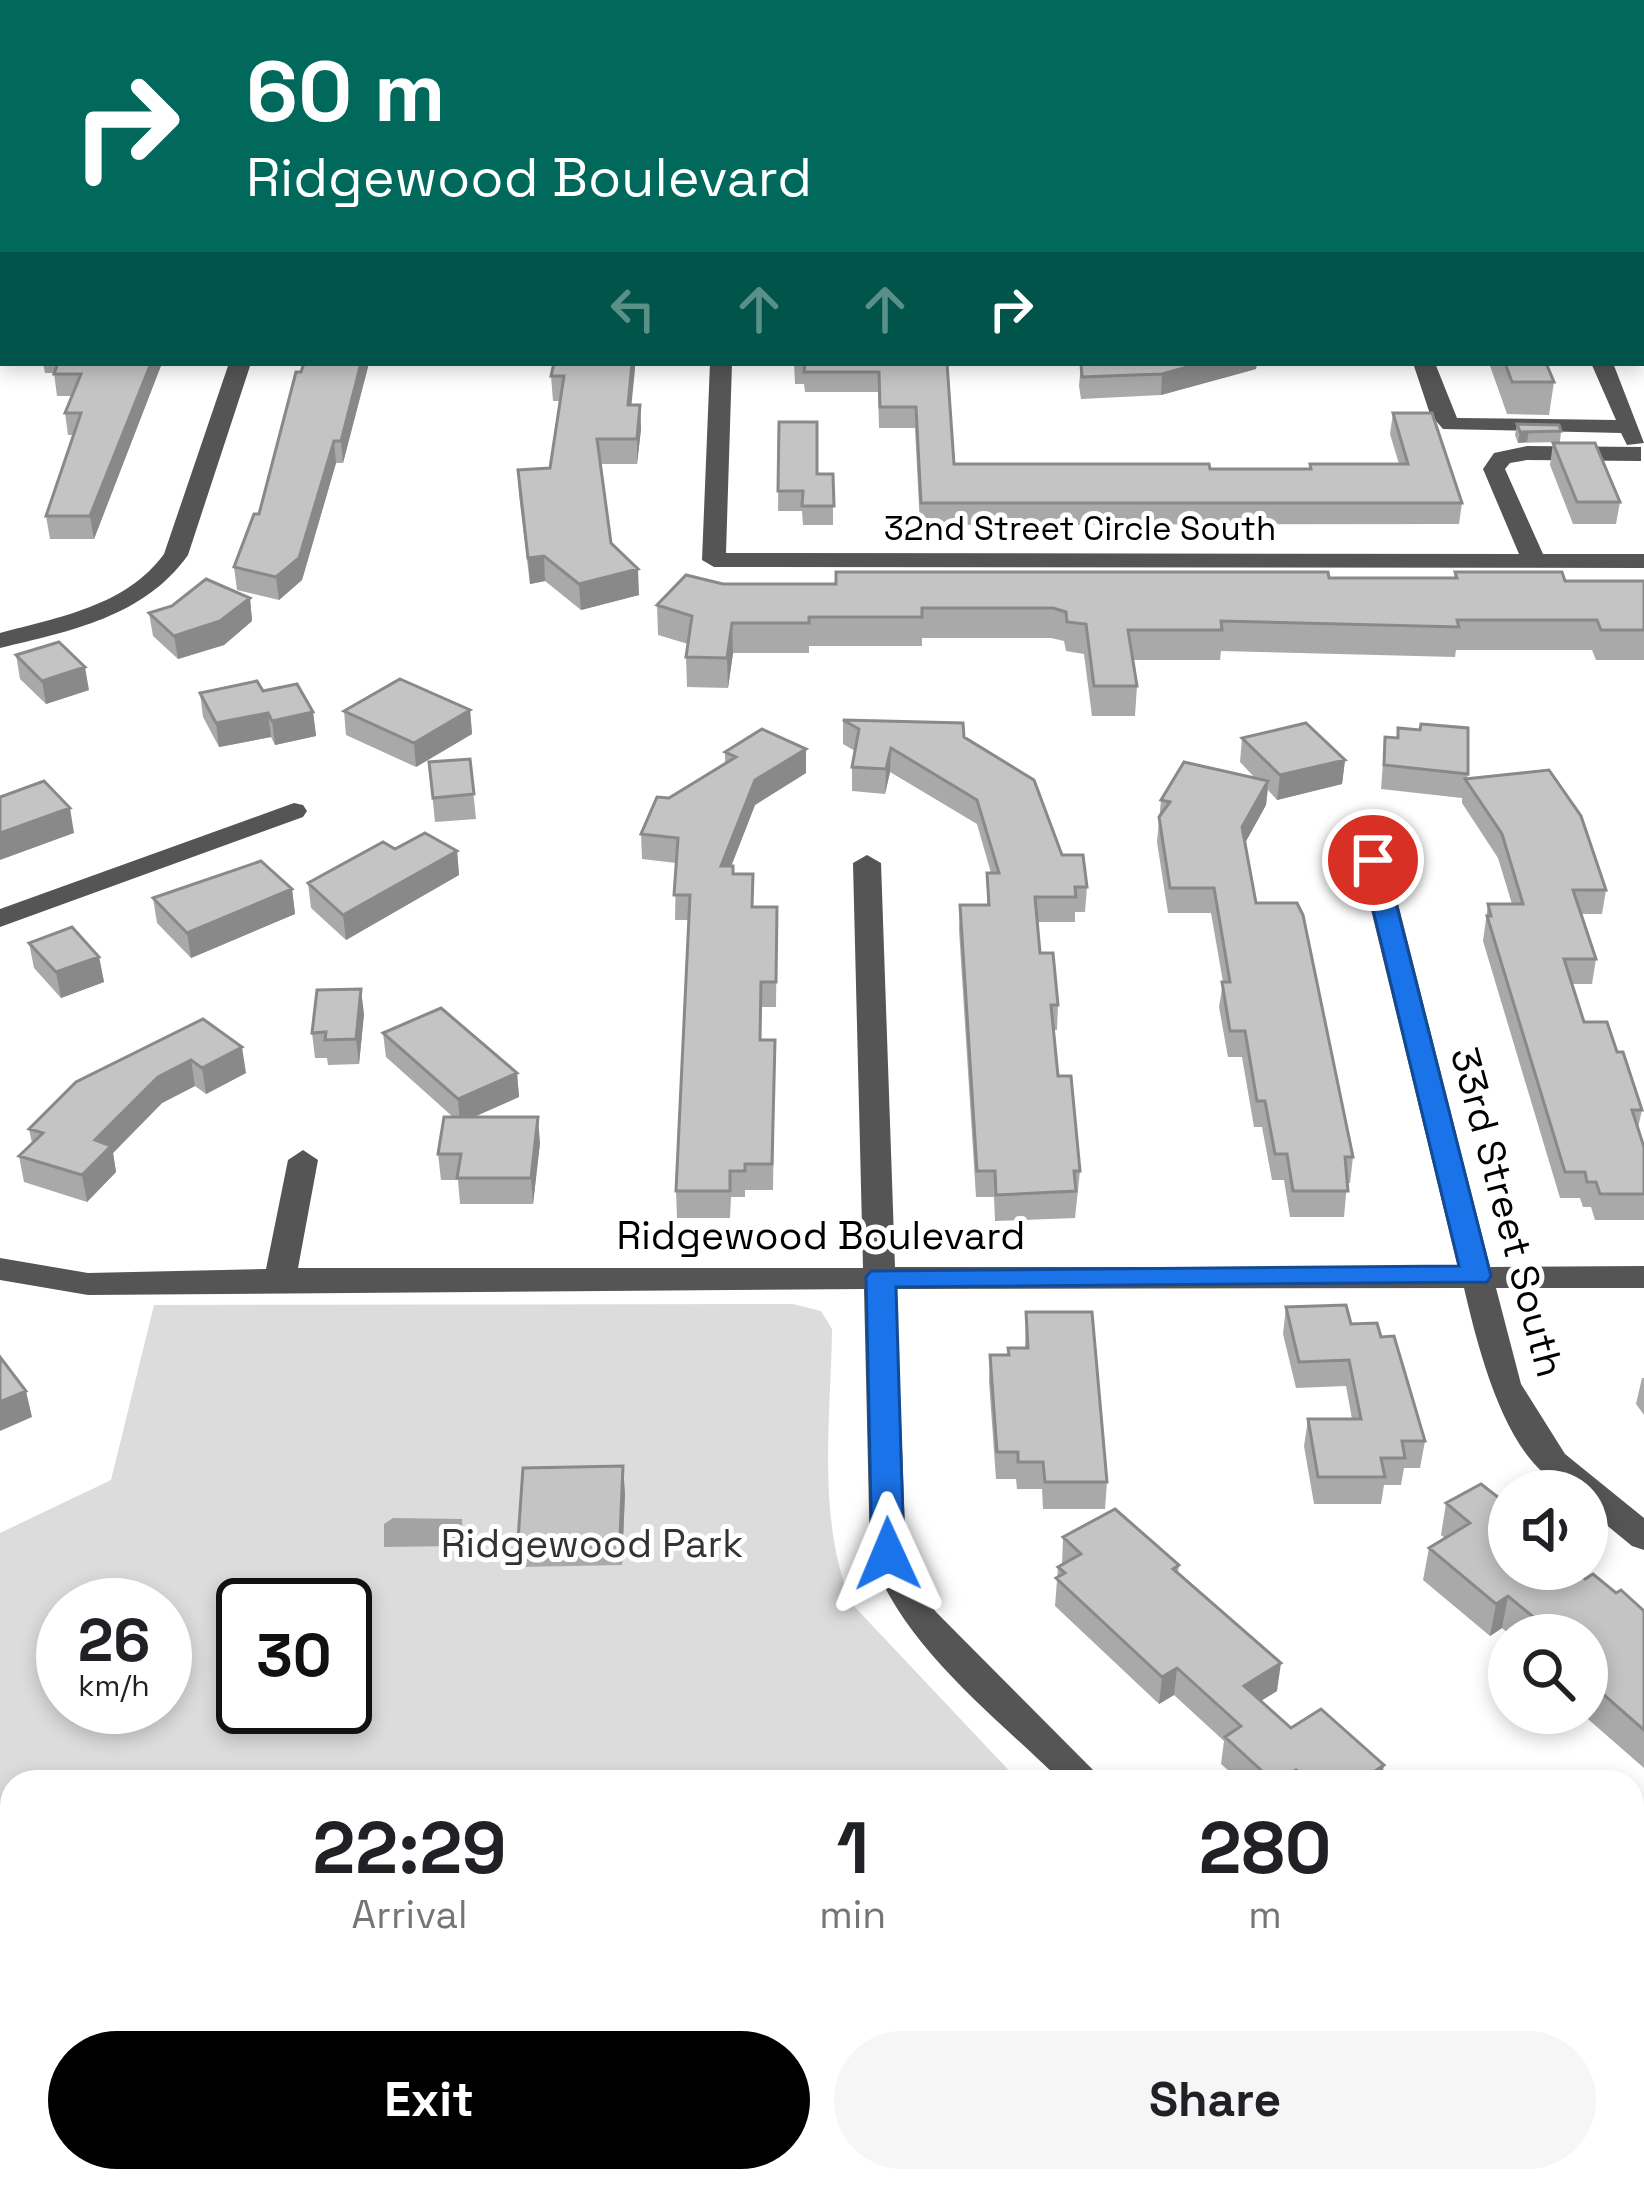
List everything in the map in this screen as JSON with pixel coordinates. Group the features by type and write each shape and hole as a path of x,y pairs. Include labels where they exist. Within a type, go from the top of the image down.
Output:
{"street":[{"path":"0,641 139,594 166,573 239,366"},
{"name":"32nd Street Circle South","path":"721,366 714,560 1644,561"},
{"path":"1425,366 1441,414 1451,424 1630,428"},
{"path":"1534,561 1494,469 1502,458 1527,453 1642,458 1604,366"},
{"path":"0,919 294,811"},
{"name":"33rd Street South","path":"1373,860 1504,1385 1553,1463 1644,1537"},
{"path":"867,863 888,1554 902,1592 923,1622 1074,1770"},
{"path":"280,1279 303,1160"},
{"name":"Ridgewood Boulevard","path":"1,1271 88,1284 280,1279 1644,1277"}],"green space":[{"name":"Ridgewood Park","path":"793,1304 821,1311 832,1329 830,1504 841,1572 852,1604 1009,1770 0,1770 0,1533 111,1480 154,1305"}],"shaded area":[{"path":"393,1518 462,1519 463,1542 384,1547 384,1524"}],"building":[{"path":"57,366 150,366 90,516 46,516 81,413 65,413 81,374 54,374"},
{"path":"303,366 360,366 341,441 334,441 299,558 276,577 234,567 254,514 259,514 296,372"},
{"path":"553,366 632,366 628,405 640,405 637,439 597,439 611,543 638,569 579,584 544,556 528,558 518,470 550,468 564,376 551,376"},
{"path":"805,366 947,366 954,464 1311,469 1310,464 1408,464 1393,413 1432,413 1462,503 921,503 916,407 880,407 879,372 804,372"},
{"path":"1081,366 1191,366 1162,374 1082,377"},
{"path":"1506,366 1547,366 1554,382 1512,382"},
{"path":"779,422 817,422 817,474 833,474 834,506 802,506 803,491 778,491"},
{"path":"1517,424 1559,425 1561,431 1520,432"},
{"path":"1553,443 1595,443 1620,502 1577,502"},
{"path":"836,572 1328,572 1329,578 1457,578 1455,572 1562,572 1565,581 1644,581 1644,630 1601,630 1597,620 1457,620 1459,627 1221,621 1222,630 1128,630 1137,686 1094,686 1086,624 1067,622 1066,612 1053,608 922,608 922,617 732,623 727,658 686,657 692,616 657,605 686,575 723,584 836,584"},
{"path":"206,579 250,598 220,621 174,636 149,613 172,606"},
{"path":"59,642 85,667 42,681 16,655"},
{"path":"400,679 470,710 414,743 344,711"},
{"path":"257,681 263,691 297,684 313,712 272,721 268,713 216,723 200,693"},
{"path":"843,720 963,723 964,737 1034,780 1062,855 1083,855 1087,887 1075,887 1076,897 1035,897 1040,953 1053,953 1058,1005 1051,1005 1058,1076 1071,1076 1080,1171 1074,1171 1076,1191 996,1195 995,1171 977,1171 960,905 989,905 987,873 999,873 977,800 891,748 886,769 852,767 859,729"},
{"path":"1306,723 1345,760 1280,775 1242,738"},
{"path":"1421,724 1468,728 1468,774 1384,765 1385,737 1398,738 1398,728 1420,730"},
{"path":"762,729 806,749 755,780 721,866 733,866 733,874 753,874 752,907 777,907 776,982 761,982 760,1040 775,1040 772,1164 745,1164 745,1171 730,1171 730,1191 676,1191 690,895 674,895 678,838 641,834 657,797 669,798 736,757 725,752"},
{"path":"470,759 474,794 433,798 429,762"},
{"path":"1184,762 1268,781 1242,827 1256,903 1297,903 1303,915 1353,1157 1345,1157 1348,1191 1293,1191 1287,1154 1275,1154 1265,1101 1257,1101 1245,1031 1230,1031 1222,982 1230,982 1214,888 1170,888 1159,817 1170,802 1161,800"},
{"path":"1549,770 1581,816 1606,890 1573,890 1596,959 1564,959 1584,1022 1607,1022 1617,1052 1623,1052 1642,1110 1632,1110 1644,1147 1644,1194 1600,1194 1596,1182 1587,1182 1585,1172 1565,1172 1487,916 1491,916 1488,904 1523,904 1502,834 1465,779"},
{"path":"44,781 70,808 0,833 0,797"},
{"path":"425,833 457,851 343,915 308,883 383,842 395,849"},
{"path":"261,861 292,889 187,933 153,898"},
{"path":"72,927 99,957 56,972 29,943"},
{"path":"361,989 356,1039 325,1040 326,1032 312,1033 317,990"},
{"path":"441,1008 517,1073 458,1099 383,1033"},
{"path":"203,1019 242,1047 202,1068 191,1060 158,1077 95,1140 111,1146 82,1175 19,1156 43,1133 29,1129 76,1082"},
{"path":"444,1117 538,1117 531,1178 457,1178 461,1154 438,1154"},
{"path":"1346,1305 1351,1324 1377,1323 1381,1337 1394,1336 1425,1441 1402,1441 1405,1458 1381,1458 1385,1477 1318,1477 1308,1419 1361,1419 1349,1360 1299,1362 1286,1307"},
{"path":"1026,1312 1092,1312 1107,1482 1045,1482 1043,1462 1018,1462 1018,1452 997,1452 990,1355 1009,1355 1008,1348 1028,1348"},
{"path":"0,1357 26,1391 0,1402"},
{"path":"623,1466 620,1538 518,1540 523,1468"},
{"path":"1481,1484 1488,1489 1488,1590 1608,1590 1608,1586 1616,1593 1621,1590 1644,1611 1644,1730 1608,1698 1608,1614 1530,1614 1508,1596 1496,1604 1429,1548 1470,1523 1446,1503"},
{"path":"1115,1509 1179,1565 1173,1569 1281,1663 1244,1686 1291,1728 1321,1709 1384,1765 1377,1770 1261,1770 1225,1737 1241,1726 1177,1668 1162,1677 1056,1578 1065,1573 1058,1567 1081,1554 1063,1537"}],"route":[{"path":"888,1554 881,1277 1476,1276 1373,860"}]}
